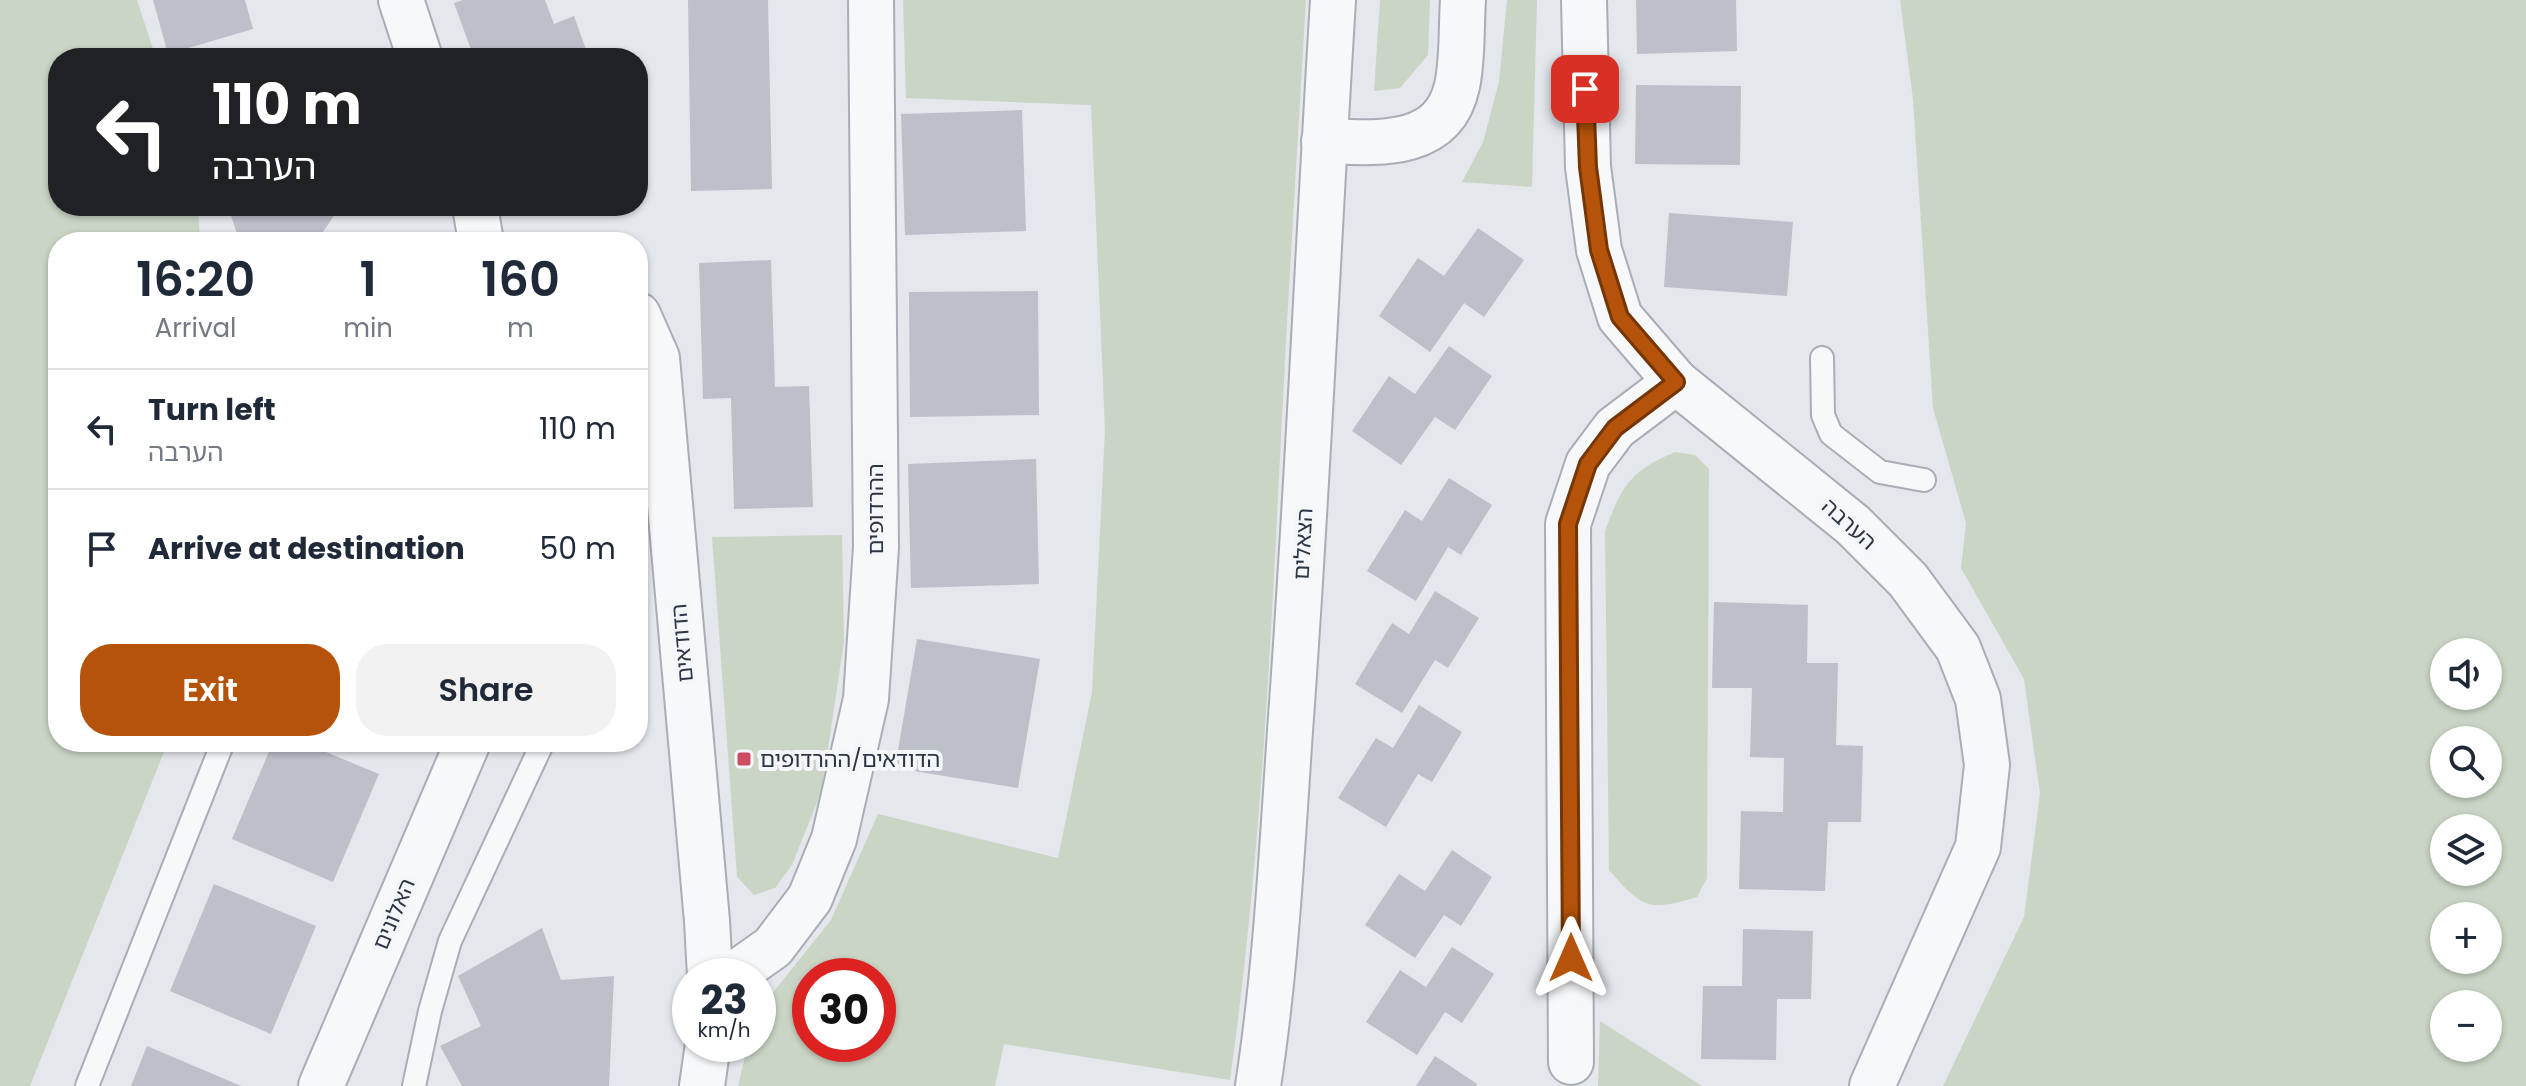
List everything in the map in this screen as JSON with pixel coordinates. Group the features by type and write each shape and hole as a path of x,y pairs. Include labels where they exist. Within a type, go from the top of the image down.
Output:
{"street":[{"path":"401,0 417,48"},
{"name":"ההרדופים","path":"757,958 773,947 810,898 834,839 866,699 876,547 871,0"},
{"name":"הצאלים","path":"1258,1086 1280,869 1300,588 1333,0"},
{"path":"1324,141 1371,143 1411,139 1446,117 1457,86 1463,0"},
{"name":"הערבה","path":"1584,0 1588,167 1599,250 1620,317 1676,382 1853,525 1908,580 1958,648 1978,699 1987,765 1978,847 1872,1086"},
{"name":"הדודאים","path":"648,338 657,358 709,958"},
{"path":"1571,1062 1568,524 1588,464 1615,428 1676,382"},
{"name":"האלונים","path":"321,1086 464,752"},
{"path":"702,1086 705,1062"}],"lane":[{"path":"1822,358 1823,415 1831,434 1880,472 1924,480"},
{"path":"87,1086 219,752"},
{"path":"414,1086 430,1011 450,941 538,752"}],"green space":[{"path":"0,0 137,0 153,48 48,48 48,216 199,216 199,232 48,232 48,752 164,752 30,1086 0,1086"},
{"path":"903,0 1306,0 1264,749 1250,915 1230,1080 1004,1044 995,1086 738,1086 744,1062 776,1062 776,989 792,969 792,1062 896,1062 896,958 801,958 831,920 878,814 1058,858 1092,692 1105,430 1091,105 906,98"},
{"path":"1380,0 1430,0 1428,55 1400,88 1374,91"},
{"path":"1507,0 1537,0 1532,187 1462,182 1483,142 1499,82"},
{"path":"1900,0 2526,0 2526,1086 1943,1086 2024,917 2040,794 2024,679 1961,568 1966,523 1933,408 1913,99"},
{"path":"1675,452 1695,455 1709,469 1707,878 1697,897 1656,905 1639,899 1609,870 1605,531 1616,503 1629,482 1647,466"},
{"path":"842,535 844,641 822,790 792,865 775,888 754,895 737,877 712,537"},
{"path":"1600,1021 1702,1086 1598,1086"}],"building":[{"path":"153,0 245,0 253,29 188,48 166,48"},
{"path":"463,0 545,0 554,24 574,16 585,48 470,48 454,3"},
{"path":"688,0 768,0 772,189 691,191"},
{"path":"1636,0 1736,0 1737,51 1637,54"},
{"path":"1636,85 1741,86 1740,165 1635,164"},
{"path":"1022,110 1026,231 905,235 901,114"},
{"path":"1669,213 1793,222 1787,296 1664,287"},
{"path":"231,216 334,216 323,232 236,232"},
{"path":"1478,228 1524,260 1484,317 1464,303 1430,352 1379,316 1418,258 1444,276"},
{"path":"771,260 775,387 809,386 813,507 734,509 731,398 703,399 699,263"},
{"path":"1038,291 1039,415 910,417 909,292"},
{"path":"1449,346 1492,376 1455,430 1435,417 1401,465 1352,431 1389,376 1415,394"},
{"path":"1036,459 1039,584 911,588 908,464"},
{"path":"1449,478 1492,505 1461,555 1448,547 1416,601 1367,571 1405,510 1422,521"},
{"path":"1435,591 1479,618 1448,668 1435,660 1402,713 1355,684 1392,623 1409,634"},
{"path":"1714,602 1808,605 1807,663 1838,663 1836,745 1863,746 1861,822 1828,822 1825,891 1739,889 1741,811 1783,812 1784,758 1750,757 1752,688 1712,688"},
{"path":"917,639 1040,659 1018,788 895,768"},
{"path":"1419,705 1462,732 1432,782 1418,774 1386,827 1338,798 1376,738 1393,748"},
{"path":"269,752 326,752 379,774 333,882 232,839"},
{"path":"1452,850 1492,877 1461,926 1444,915 1415,958 1365,925 1399,874 1425,891"},
{"path":"214,884 316,926 271,1034 170,991"},
{"path":"542,928 561,980 614,976 609,1086 462,1086 440,1046 481,1026 458,976"},
{"path":"1743,929 1813,931 1811,999 1777,999 1776,1060 1701,1059 1703,986 1742,986"},
{"path":"1452,947 1494,974 1462,1023 1445,1012 1417,1055 1366,1022 1400,970 1426,987"},
{"path":"147,1046 241,1086 131,1086"},
{"path":"1435,1056 1477,1084 1476,1086 1416,1086"}],"place":[{"name":"הדודאים/ההרדופים","path":"744,759"}],"route":[{"path":"1571,958 1568,524 1588,464 1615,428 1676,382 1620,317 1599,250 1588,167 1585,89"}]}
